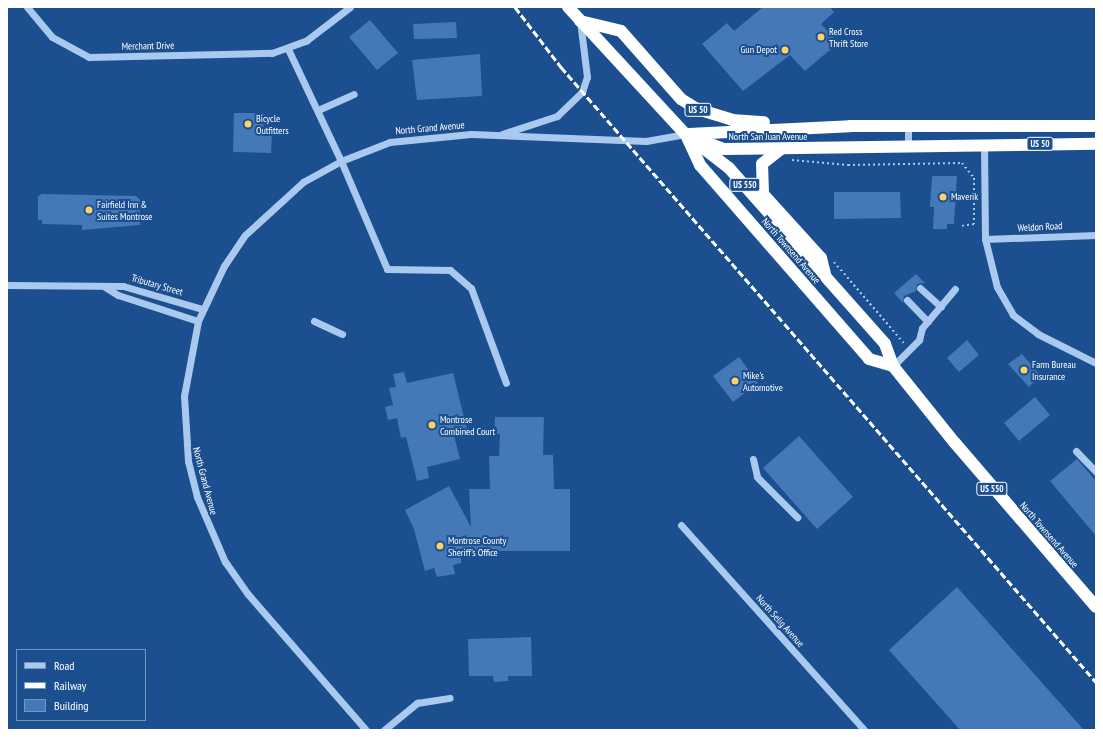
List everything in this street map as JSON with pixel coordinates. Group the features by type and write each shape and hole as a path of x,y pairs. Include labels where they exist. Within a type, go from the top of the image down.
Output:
{"highway":[{"name":"North Townsend Avenue","path":"568,7 645,87 685,134 729,168 885,344 894,366 983,478 1096,607"},
{"name":"US 50","path":"580,21 621,31 681,99 711,115 750,122 850,126"},
{"name":"North San Juan Avenue","path":"685,134 850,126 1096,126"},
{"name":"North Townsend Avenue","path":"685,134 700,165 869,359 894,366"},
{"name":"North San Juan Avenue","path":"685,134 723,149 1096,144"},
{"path":"782,149 773,152 762,164 763,194 821,258 826,277"}],"street":[{"name":"Merchant Drive","path":"27,7 52,37 89,57 259,54 288,49 307,40 350,7"},
{"path":"498,135 557,116 582,92 587,77 580,21"},
{"path":"288,49 341,160 387,269 450,270 470,288 506,383"},
{"path":"318,110 354,94"},
{"path":"908,125 908,147"},
{"name":"North Grand Avenue","path":"366,730 247,593 209,531 188,461 183,426 187,367 198,321 224,266 245,235 303,182 341,160 390,142 417,137 498,135 646,141 685,134"},
{"path":"984,145 985,239 992,276 1013,315 1038,334 1096,364"},
{"name":"Weldon Road","path":"985,239 1096,235"},
{"name":"Tributary Street","path":"7,285 105,288 126,286 202,310"},
{"name":"Tributary Street","path":"105,288 118,295 198,321"},
{"path":"920,288 941,307"},
{"path":"894,366 909,348 919,340 922,328 955,289"},
{"path":"907,300 928,322"},
{"path":"314,321 342,334"},
{"path":"1076,451 1096,472"},
{"path":"752,459 757,477 797,517"},
{"name":"North Selig Avenue","path":"681,525 864,730"},
{"path":"384,730 417,703 450,698"}],"path":[{"path":"788,160 848,165 962,163 974,178 974,224 962,226"},
{"path":"830,257 909,348"}],"building":[{"path":"763,7 830,7 834,12 821,24 838,43 805,71 790,55 743,91 702,44 727,23 734,31"},
{"path":"370,20 398,53 377,70 349,37"},
{"path":"456,22 457,38 414,39 413,24"},
{"path":"480,54 482,96 417,100 412,60"},
{"name":"Bicycle Outfitters","path":"234,113 264,113 263,134 272,134 271,153 233,152"},
{"name":"Maverik","path":"932,176 957,176 954,224 947,224 947,229 933,229 934,207 930,207"},
{"path":"834,192 900,192 901,218 834,219"},
{"name":"Fairfield Inn & Suites Montrose","path":"42,194 136,196 140,200 140,225 82,230 82,225 42,224 42,220 38,220 38,196"},
{"path":"916,274 925,283 917,284 916,291 904,296 903,303 894,293"},
{"path":"967,340 979,355 959,372 947,358"},
{"name":"Farm Bureau Insurance","path":"1022,354 1040,375 1029,387 1008,364"},
{"path":"739,357 758,383 733,402 713,376"},
{"name":"Montrose Combined Court","path":"404,372 407,383 453,373 467,429 453,432 460,459 427,467 429,478 417,481 406,437 401,438 397,418 388,420 385,407 393,405 389,388 396,387 393,374"},
{"path":"1035,397 1050,415 1019,441 1004,423"},
{"path":"495,417 544,417 543,455 553,455 554,489 570,489 570,551 461,551 461,563 453,565 455,574 437,577 434,568 425,571 414,529 405,510 449,486 471,527 469,489 490,489 489,456 499,456 500,434 494,434"},
{"path":"799,436 853,497 817,529 763,468"},
{"path":"1077,459 1096,481 1096,536 1050,481"},
{"path":"957,587 1084,730 960,730 889,650"},
{"path":"531,637 532,676 508,676 508,681 494,682 493,676 469,676 468,639"}],"railway":[{"path":"515,7 561,67 1096,682"}],"place":[{"name":"Red Cross Thrift Store","path":"821,37"},
{"name":"Gun Depot","path":"785,50"},
{"name":"Bicycle Outfitters","path":"248,124"},
{"name":"Maverik","path":"943,197"},
{"name":"Fairfield Inn & Suites Montrose","path":"89,210"},
{"name":"Farm Bureau Insurance","path":"1024,370"},
{"name":"Mike's Automotive","path":"735,381"},
{"name":"Montrose Combined Court","path":"432,425"},
{"name":"Montrose County Sheriff's Office","path":"440,546"}]}
